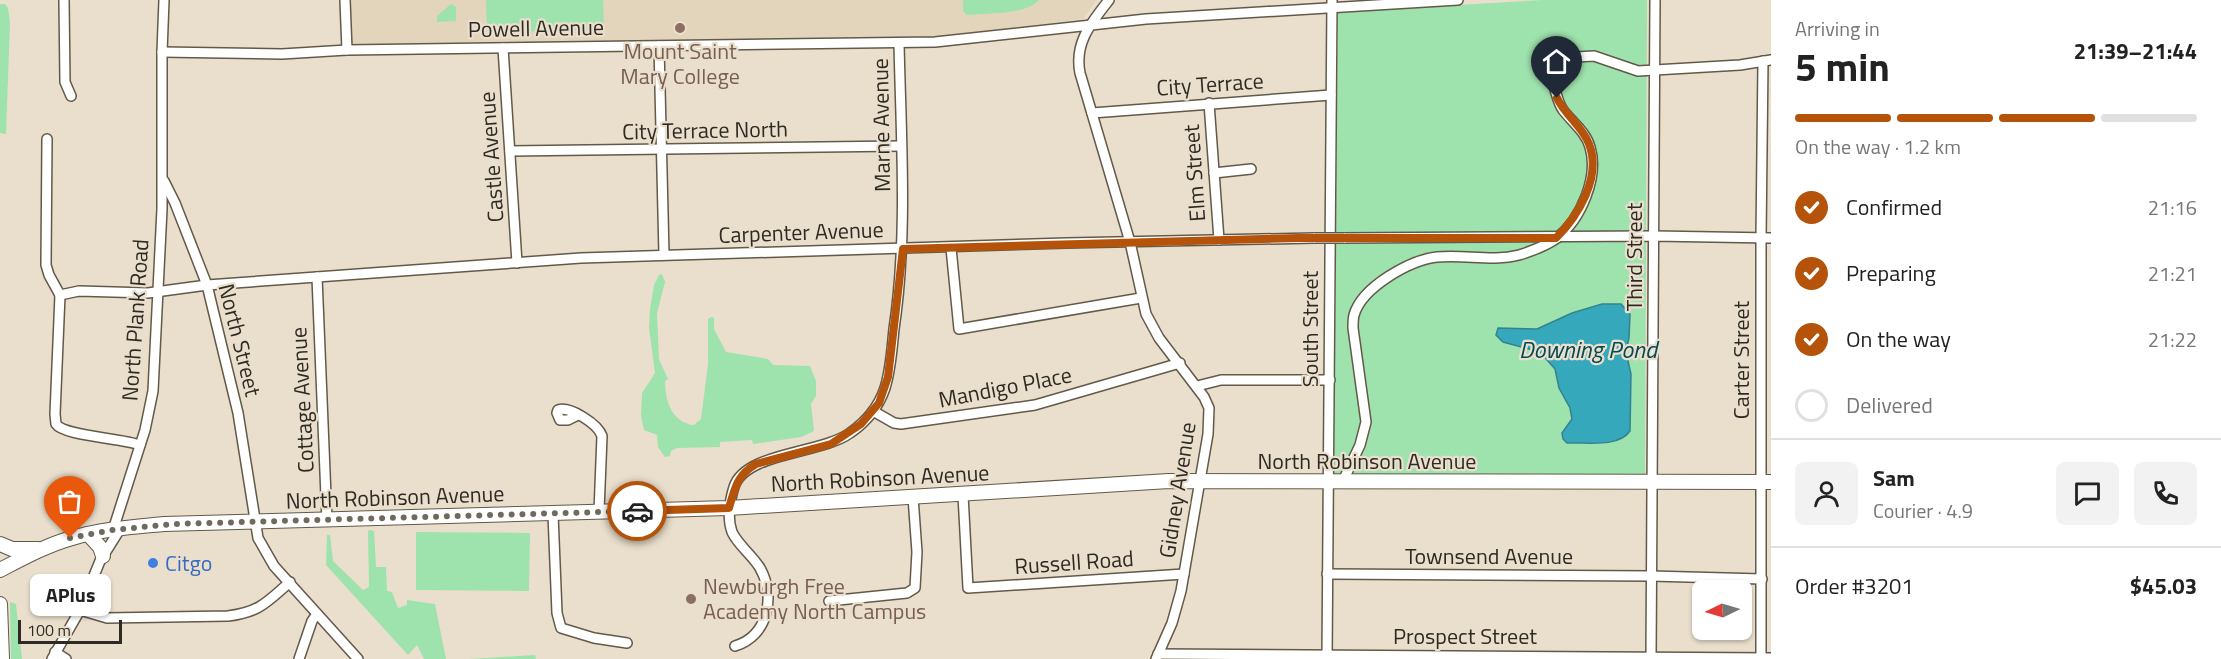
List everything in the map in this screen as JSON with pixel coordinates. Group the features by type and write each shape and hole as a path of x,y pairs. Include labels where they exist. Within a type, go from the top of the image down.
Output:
{"highway":[{"name":"North Robinson Avenue","path":"0,570 44,549 88,534 164,524 729,508 1169,481 1766,482"},
{"path":"88,534 100,547 104,556"},
{"path":"0,544 12,549 44,549"},
{"path":"0,604 2,659"}],"street":[{"path":"64,0 65,82 71,96"},
{"name":"North Street","path":"164,0 162,179 178,212 207,285 238,413 258,538 265,553 358,659"},
{"path":"345,0 347,50"},
{"name":"Gidney Avenue","path":"1109,0 1082,38 1077,62 1130,242 1146,314 1153,328 1204,396 1209,408 1184,574 1172,623 1157,657"},
{"name":"Powell Avenue","path":"162,52 282,54 347,50 935,42 1091,24 1332,4 1458,0"},
{"name":"Third Street","path":"1651,658 1655,0"},
{"name":"South Street","path":"1327,657 1332,4"},
{"name":"Marne Avenue","path":"729,508 734,486 747,470 756,464 831,444 855,429 873,411 882,395 888,377 903,249 899,43"},
{"path":"659,46 664,255"},
{"name":"Castle Avenue","path":"503,48 517,263"},
{"path":"1343,482 1360,445 1366,422 1353,328 1354,315 1367,294 1395,273 1420,261 1437,257 1506,257 1534,249 1556,238 1574,218 1585,198 1592,172 1590,145 1562,109 1550,77 1560,64 1568,58 1594,56 1638,71 1740,65 1767,60"},
{"name":"Carter Street","path":"1765,658 1762,579 1766,482 1761,238 1767,60"},
{"name":"City Terrace","path":"1092,113 1331,95"},
{"name":"Elm Street","path":"1209,103 1218,240"},
{"path":"47,139 46,266 60,295 56,424 64,431 118,439 140,445"},
{"name":"City Terrace North","path":"510,151 901,146"},
{"path":"1214,172 1251,169"},
{"name":"North Plank Road","path":"54,656 80,610 117,529 153,391 162,179"},
{"path":"162,209 172,213 178,212"},
{"name":"Carpenter Avenue","path":"60,295 79,291 158,292 207,285 664,255 1315,238 1654,236 1771,238"},
{"path":"951,248 959,329 1141,298"},
{"name":"Cottage Avenue","path":"317,277 327,521"},
{"name":"Mandigo Place","path":"873,411 894,423 901,424 1035,405 1180,363"},
{"path":"1197,386 1221,380 1330,380"},
{"path":"578,415 595,425 602,436 599,512"},
{"name":"Russell Road","path":"963,495 968,588 1184,574"},
{"path":"829,601 907,593 915,588 917,552 913,498"},
{"path":"729,508 732,532 760,568 769,596 768,609 763,622 746,642 735,646"},
{"path":"553,514 557,613 561,628 594,638 627,643"},
{"name":"Townsend Avenue","path":"1327,574 1762,579"},
{"path":"80,610 107,618 228,616 248,613 260,608 290,582"},
{"path":"299,659 312,621 317,614"},
{"path":"54,656 66,659"},
{"name":"Prospect Street","path":"1157,657 1765,658"}],"shaded area":[{"name":"Mount Saint Mary College","path":"347,0 1097,0 1083,19 939,38 350,46"}],"green space":[{"path":"486,0 603,0 604,30 487,32"},
{"path":"963,0 1039,0 1033,5 1016,11 967,15 963,11"},
{"path":"1542,0 1647,0 1645,476 1336,477 1334,474 1338,12"},
{"path":"0,4 5,4 8,8 10,23 6,134 0,133"},
{"path":"451,4 456,7 456,21 437,22 437,16"},
{"path":"662,274 665,282 657,313 659,359 668,379 665,381 668,403 675,415 680,420 694,425 701,419 708,364 708,319 711,317 714,318 714,329 726,352 768,359 773,365 810,366 816,381 816,396 811,404 814,431 801,437 753,444 752,440 720,442 720,447 677,448 671,451 670,456 665,457 658,447 657,435 644,430 641,416 642,393 655,373 649,328 650,309 654,285 659,275"},
{"path":"368,531 374,531 376,567 386,567 387,591 392,592 398,608 407,605 407,600 435,604 446,659 424,659 417,645 408,655 326,565 327,535 330,535 333,561 363,590 369,587"},
{"path":"416,532 530,533 529,591 416,590"},
{"path":"10,602 16,604 22,659 11,659"},
{"path":"535,655 536,659 469,659"}],"water":[{"name":"Downing Pond","path":"1602,304 1621,304 1630,314 1626,352 1631,374 1630,431 1618,440 1610,442 1567,443 1562,433 1572,419 1570,408 1559,388 1555,369 1540,352 1503,342 1496,335 1498,328 1537,329 1572,313"}],"way so far":[{"path":"70,538 132,527 173,524 637,511"}],"place":[{"name":"Mount Saint Mary College","path":"680,28"},
{"name":"APlus","path":"70,538"},
{"name":"Citgo","path":"153,563"},
{"name":"Newburgh Free Academy North Campus","path":"691,599"}],"route":[{"path":"637,511 729,508 734,486 739,477 756,464 831,444 848,435 861,424 879,403 888,377 903,249 1299,238 1556,238 1574,218 1585,198 1592,172 1590,145 1562,109 1557,98"}]}
